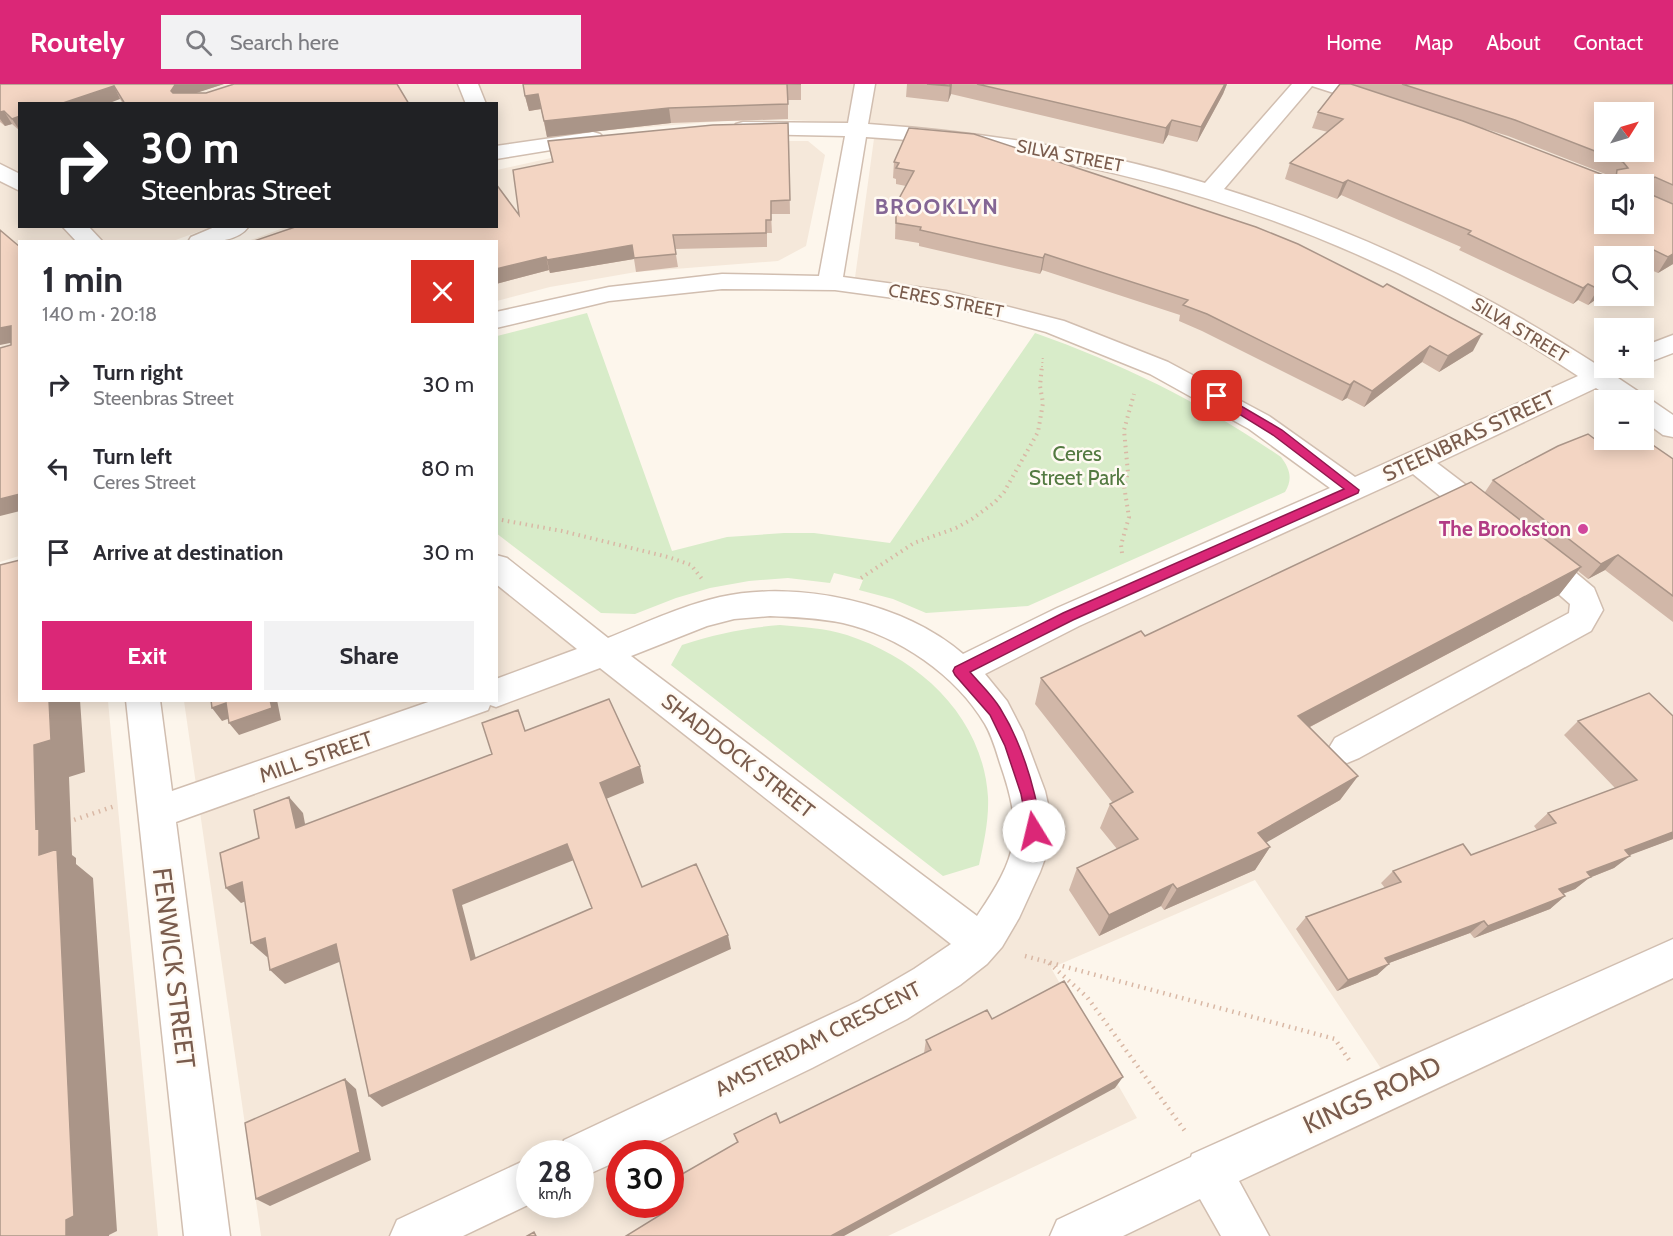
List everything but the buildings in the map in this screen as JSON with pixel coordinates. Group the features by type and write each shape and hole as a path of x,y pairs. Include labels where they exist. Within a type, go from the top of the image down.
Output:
{"street":[{"path":"468,84 475,102"},
{"path":"831,283 865,84"},
{"path":"1211,190 1303,84"},
{"path":"1320,84 1401,108"},
{"name":"SILVA STREET","path":"724,128 856,129 938,135 1046,150 1156,174 1211,190 1320,229 1421,274 1594,365"},
{"path":"498,153 614,136"},
{"path":"0,162 18,156"},
{"path":"0,171 18,183"},
{"path":"1,198 18,193"},
{"path":"75,228 90,240"},
{"path":"204,240 233,228"},
{"name":"CERES STREET","path":"498,320 565,303 676,286 731,282 831,283 927,294 1032,319 1113,346 1197,384 1278,432 1353,490"},
{"path":"1654,352 1673,343"},
{"name":"STEENBRAS STREET","path":"960,671 1068,617 1353,490 1595,378"},
{"name":"SILVA STREET","path":"1613,378 1623,390"},
{"path":"1654,415 1673,428"},
{"path":"1347,748 1580,622 1586,615 1587,607 1575,587 1415,461"},
{"name":"SHADDOCK STREET","path":"498,568 604,653 981,943"},
{"name":"AMSTERDAM CRESCENT","path":"594,1149 917,992 981,943 1005,909 1022,872 1034,831 1028,794 1012,746 995,711 960,671 921,640 877,620 825,606 781,603 732,607 679,622 604,653"},
{"path":"498,692 604,653"},
{"name":"FENWICK STREET","path":"143,702 207,1236"},
{"name":"MILL STREET","path":"154,803 470,702"},
{"name":"KINGS ROAD","path":"1073,1236 1208,1170 1673,958"},
{"path":"1208,1170 1246,1236"},
{"path":"413,1236 516,1187"}],"path":[{"path":"825,606 895,554 914,543 956,528 995,502 1004,492 1038,432 1043,402 1040,386 1043,352 1030,335 1032,319"},
{"path":"1140,585 1121,552 1129,517 1124,486 1128,473 1124,430 1137,379 1141,369 1149,362"},
{"path":"498,519 562,531 668,557 691,565 698,571 715,612"},
{"path":"66,823 154,803"},
{"path":"981,943 1335,1039 1371,1095"},
{"path":"1048,962 1088,996 1186,1133 1208,1170"}],"shaded area":[{"path":"0,84 1673,84 1673,342 1654,351 1654,318 1594,318 1594,378 1598,378 1616,390 1594,390 1594,450 1654,450 1654,417 1673,430 1673,1236 1066,1236 1388,1079 1255,880 1051,968 1137,1118 888,1236 261,1236 184,702 498,702 498,567 985,942 1038,834 959,666 1352,487 1079,333 854,285 876,124 790,120 723,121 586,132 498,146 498,102 18,102 18,228 208,228 176,240 18,240 18,556 0,562"},
{"path":"736,141 808,141 825,155 806,246 778,261 636,272 550,287 498,301 498,240 250,240 283,228 498,228 498,170 551,158 646,146"},
{"path":"0,586 18,689 18,702 108,702 158,1236 0,1236"}],"green space":[{"name":"Ceres Street Park","path":"587,313 672,551 727,537 784,533 814,533 890,543 1035,333 1100,358 1193,403 1281,457 1287,466 1290,478 1285,492 1028,606 926,613 893,599 859,590 863,580 834,573 830,583 788,578 749,581 710,588 635,614 601,613 498,535 498,336"},
{"path":"780,625 830,631 874,646 899,659 943,695 960,717 974,741 984,768 988,814 979,865 943,876 671,665 682,645 730,632"}],"place":[{"name":"The Brookston","path":"1583,529"}],"district":[{"name":"BROOKLYN","path":"937,206"}],"route":[{"path":"1034,831 1028,794 1012,746 995,711 960,671 1068,617 1353,490 1278,432 1217,396"}]}
